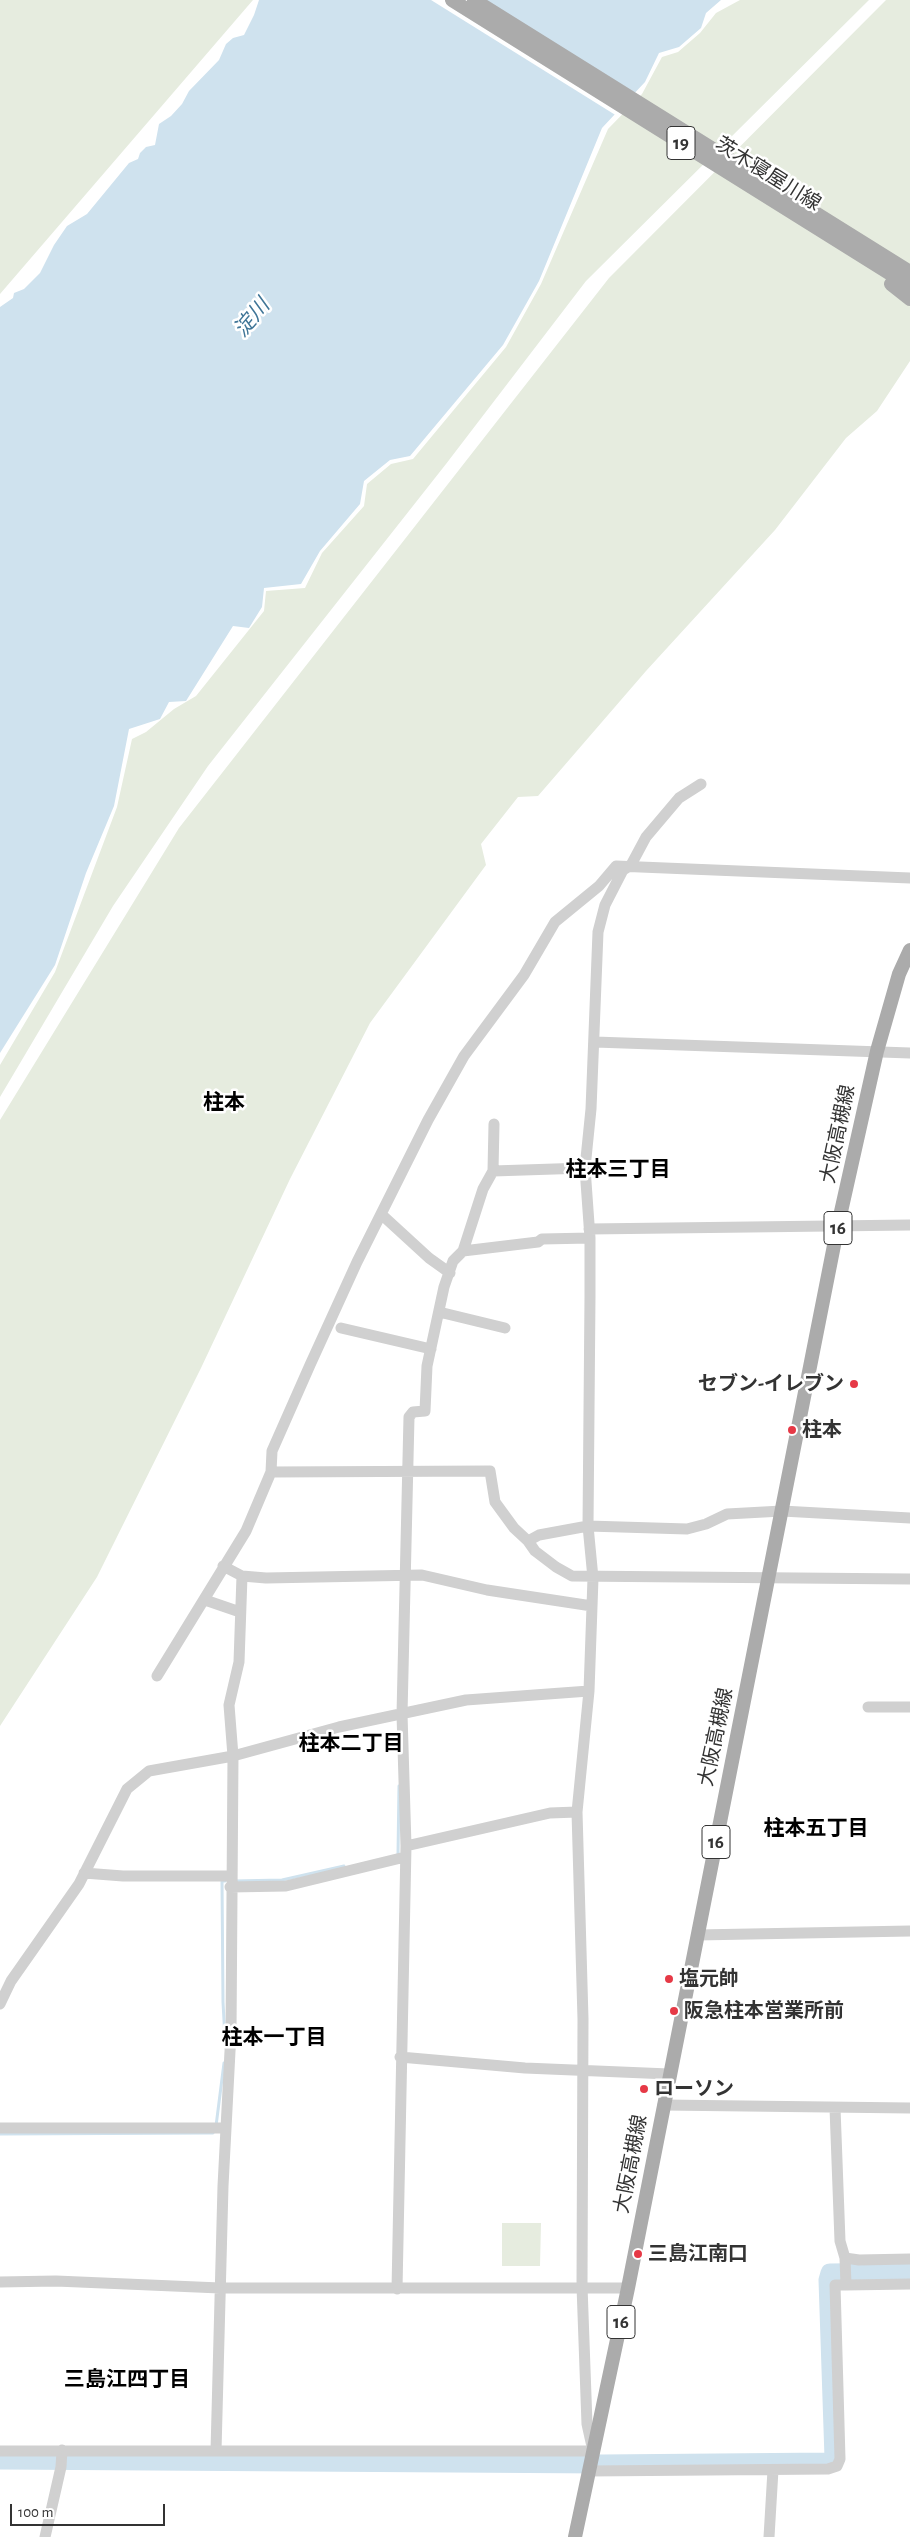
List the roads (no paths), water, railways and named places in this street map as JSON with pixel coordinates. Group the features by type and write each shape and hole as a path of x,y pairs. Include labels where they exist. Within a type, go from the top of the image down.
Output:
{"main road":[{"name":"茨木寝屋川線","path":"452,0 823,225 910,272"},
{"name":"茨木寝屋川線","path":"474,0 823,225 910,286"},
{"path":"823,225 910,263"},
{"path":"823,225 910,299"},
{"name":"大阪高槻線","path":"575,2537 628,2288 669,2074 770,1579 838,1225 877,1051 899,974 910,950"}],"street":[{"path":"0,2451 592,2451 587,2424 582,2286 583,2071 577,1812 589,1691 593,1578 588,1526 589,1234 585,1168 595,1042 598,932 604,905 623,870 631,864 646,837 679,798 701,784"},
{"path":"157,1676 246,1531 271,1472 272,1451 344,1290 428,1120 464,1056 524,975 555,922 599,886 616,866 631,864 910,878"},
{"path":"595,1042 910,1053"},
{"path":"397,2289 400,2057 406,1851 402,1714 409,1417 413,1412 425,1411 427,1366 450,1272 454,1261 463,1250 483,1189 493,1171 494,1124"},
{"path":"493,1171 585,1168"},
{"path":"381,1214 429,1258 450,1272"},
{"path":"463,1250 538,1242 542,1239 589,1234 838,1225 910,1225"},
{"path":"439,1312 505,1328"},
{"path":"341,1328 431,1349"},
{"path":"271,1472 490,1471 495,1502 514,1528 528,1541 535,1551 556,1567 572,1576 593,1578 910,1579"},
{"path":"528,1541 547,1533 588,1526 687,1529 727,1514 782,1511 910,1518"},
{"path":"223,1566 242,1576 308,1578 405,1573 454,1581 494,1591 592,1606"},
{"path":"216,2451 230,2032 232,1756 229,1705 239,1662 242,1576"},
{"path":"205,1600 240,1612"},
{"path":"0,2004 11,1981 84,1873 126,1789 149,1771 232,1756 338,1727 466,1700 589,1691"},
{"path":"868,1707 910,1707"},
{"path":"84,1873 286,1886 406,1851 550,1813 577,1812"},
{"path":"697,1935 910,1931"},
{"path":"400,2057 583,2071 669,2074"},
{"path":"663,2105 910,2108"},
{"path":"835,2108 840,2242 845,2258 846,2285"},
{"path":"0,2128 226,2128"},
{"path":"845,2258 859,2260 910,2259"},
{"path":"0,2282 56,2281 220,2288 397,2289 582,2286 628,2288"},
{"path":"589,2471 828,2469 837,2466 840,2459 835,2285 910,2284"},
{"path":"45,2537 61,2467 62,2450"},
{"path":"769,2537 773,2470"},
{"path":"571,2537 580,2513"}],"water":[{"name":"淀川","path":"259,0 721,0 706,13 701,28 679,47 659,53 645,82 602,128 539,281 503,345 410,456 390,460 364,481 360,504 320,551 301,584 264,588 262,607 249,628 233,626 186,701 169,702 160,719 129,729 114,806 86,873 55,965 0,1053 0,307 13,298 14,293 24,289 40,273 54,245 67,226 87,214 129,163 138,159 140,153 146,147 155,145 159,124 171,116 182,104 189,91 219,60 226,44 233,38 244,35"}],"waterway":[{"path":"398,1854 399,1786"},
{"path":"234,1881 282,1880 344,1866"},
{"path":"225,1881 222,1881 225,2039"},
{"path":"216,2126 224,2063"},
{"path":"0,2134 213,2133"},
{"path":"0,2460 602,2464 830,2462 834,2458 828,2280 830,2273 910,2272"}],"place":[{"name":"セブン-イレブン","path":"854,1384"},
{"name":"柱本","path":"792,1430"},
{"name":"塩元帥","path":"669,1979"},
{"name":"阪急柱本営業所前","path":"674,2011"},
{"name":"ローソン","path":"644,2089"},
{"name":"三島江南口","path":"638,2254"}],"district":[{"name":"柱本","path":"224,1103"},
{"name":"柱本三丁目","path":"618,1170"},
{"name":"柱本二丁目","path":"351,1744"},
{"name":"柱本五丁目","path":"816,1829"},
{"name":"柱本一丁目","path":"274,2038"},
{"name":"三島江四丁目","path":"127,2380"}]}
